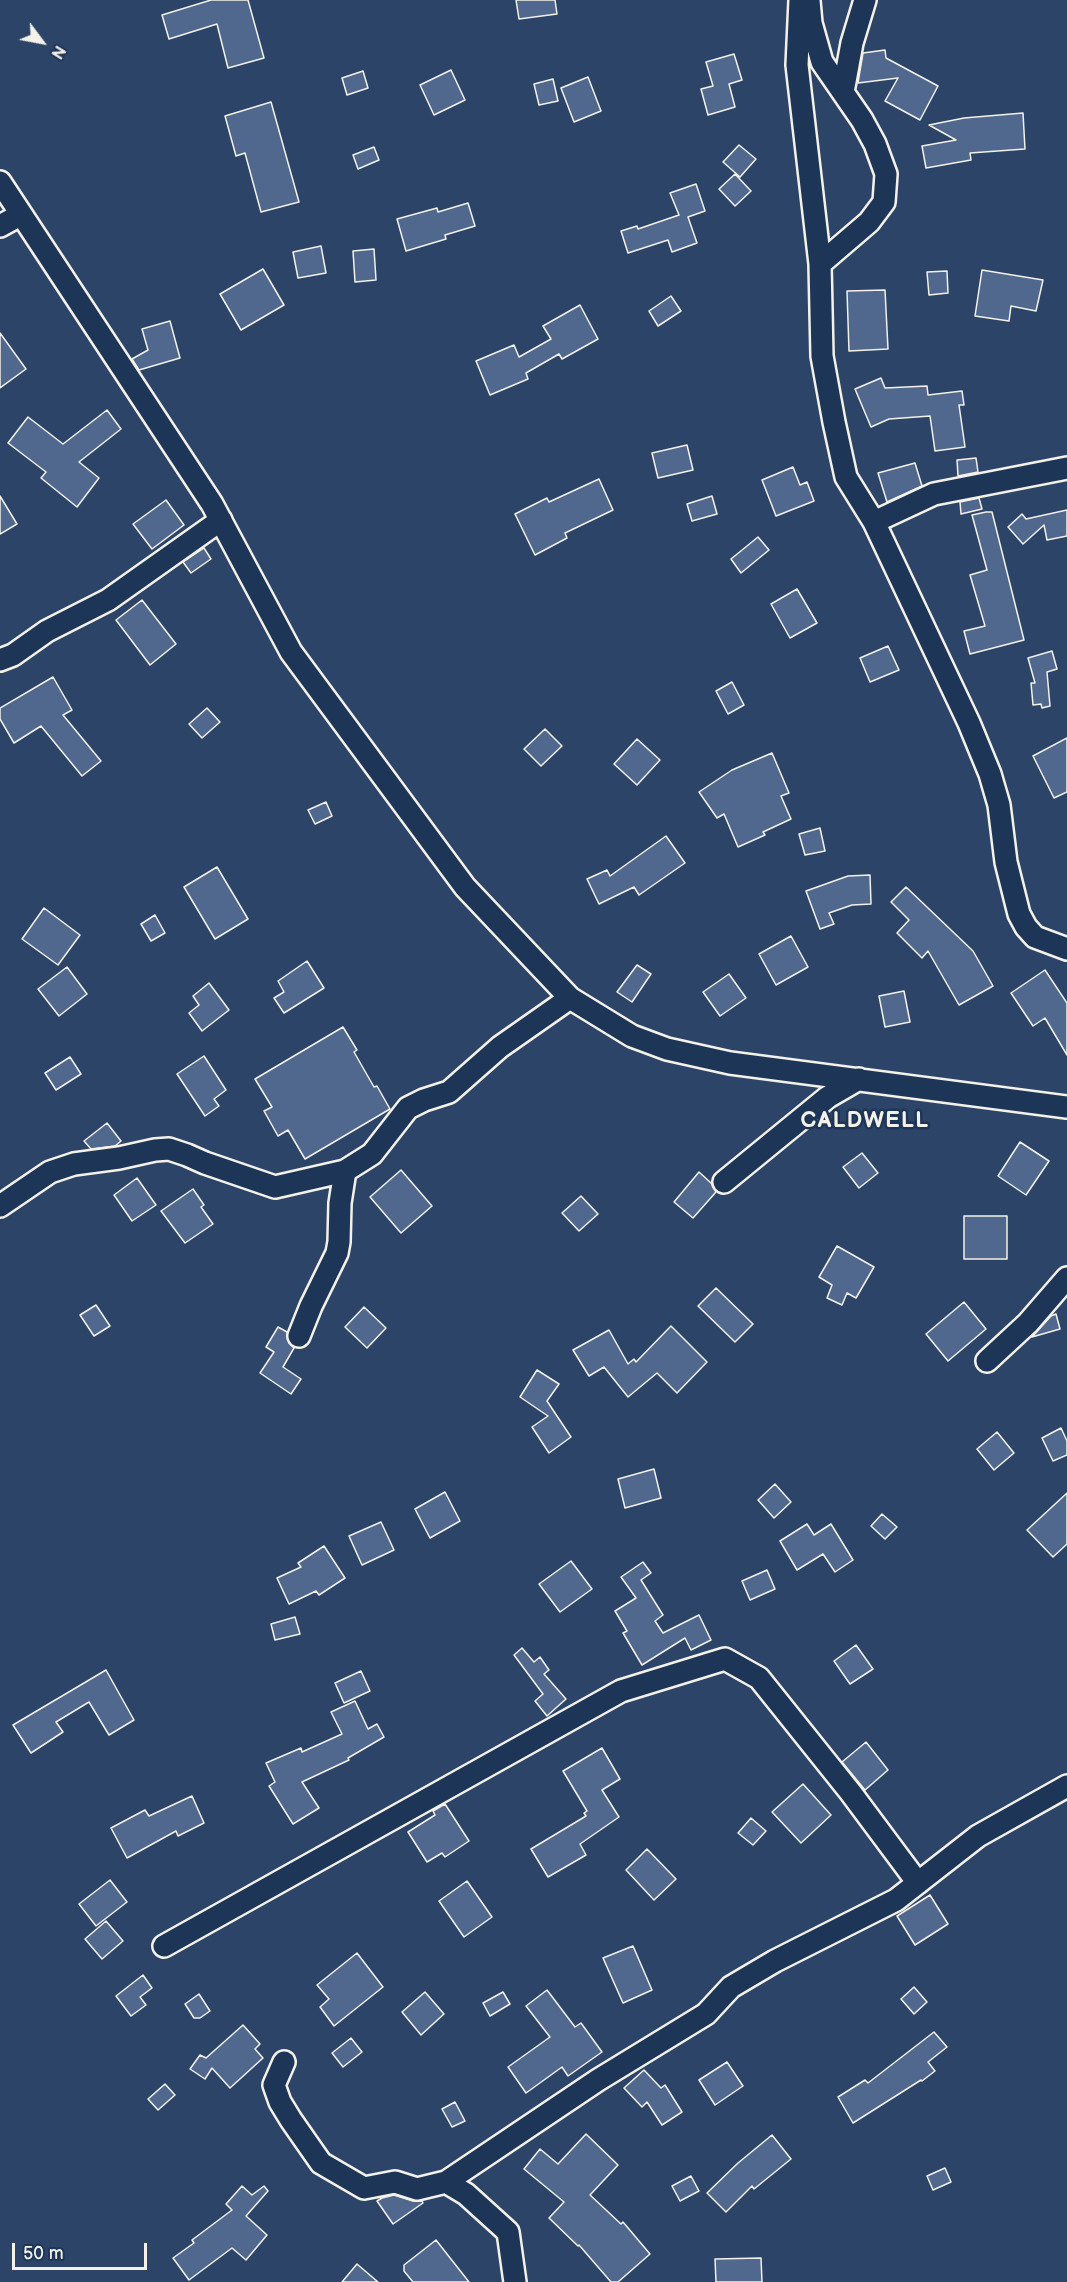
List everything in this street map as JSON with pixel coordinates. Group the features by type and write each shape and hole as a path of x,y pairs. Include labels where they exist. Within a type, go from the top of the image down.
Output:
{"street":[{"path":"800,0 797,65 820,264 822,356 846,477 874,522 969,723 994,785 999,805 1006,862 1019,914 1035,937 1067,949"},
{"path":"809,0 811,23 822,62 875,144 886,174 884,202 869,222 820,264"},
{"path":"843,92 852,43 865,0"},
{"path":"0,182 212,504 291,652 465,887 570,998 632,1036 667,1049 730,1063 1067,1107"},
{"path":"0,226 20,215"},
{"path":"874,522 934,494 1067,468"},
{"path":"0,660 13,655 47,631 108,600 220,520"},
{"path":"0,1206 50,1172 74,1164 155,1150 169,1149 275,1187 345,1171 372,1154 408,1108 449,1092 500,1047 570,998"},
{"path":"724,1182 828,1097 859,1079"},
{"path":"299,1336 337,1253 340,1203 345,1171"},
{"path":"987,1361 1028,1323 1067,1278"},
{"path":"164,1946 621,1691 725,1659 759,1678 851,1792 918,1883"},
{"path":"284,2062 274,2085 280,2102 321,2163 364,2188 395,2182 417,2189 446,2182 598,2080 706,2014 731,1987 775,1961 896,1900 978,1836 1067,1786"},
{"path":"446,2182 466,2194 508,2232 515,2282"}],"building":[{"path":"211,0 248,0 264,58 228,68 217,24 169,39 162,15"},
{"path":"516,0 555,0 557,14 519,19"},
{"path":"885,50 886,58 938,86 920,120 885,101 898,78 858,83 863,53"},
{"path":"734,54 742,80 729,84 735,107 708,115 701,89 713,86 706,62"},
{"path":"451,70 465,100 434,115 420,85"},
{"path":"363,71 368,88 347,95 342,78"},
{"path":"588,77 601,111 574,122 561,88"},
{"path":"553,79 558,101 539,105 534,84"},
{"path":"271,102 299,202 261,212 245,153 236,156 225,116"},
{"path":"1023,113 1025,149 970,153 971,160 926,168 922,146 956,140 929,125 964,118"},
{"path":"739,145 756,159 740,177 723,162"},
{"path":"374,147 379,160 358,169 353,155"},
{"path":"735,174 751,191 735,206 719,189"},
{"path":"696,184 705,211 688,217 697,243 672,252 668,240 628,253 621,231 637,226 638,229 679,215 670,193"},
{"path":"468,203 475,226 445,235 446,239 406,251 397,219 437,208 438,212"},
{"path":"321,246 326,273 298,278 293,252"},
{"path":"374,249 376,280 355,282 353,251"},
{"path":"263,269 284,305 241,330 220,294"},
{"path":"982,270 1043,280 1036,311 1011,306 1009,321 975,316"},
{"path":"947,271 948,293 929,295 927,272"},
{"path":"885,290 888,349 849,351 847,291"},
{"path":"671,296 681,311 658,326 649,311"},
{"path":"580,305 598,339 562,359 559,354 526,373 528,379 490,395 476,361 514,345 519,357 551,339 543,326"},
{"path":"170,321 180,358 139,370 132,359 148,350 142,329"},
{"path":"0,333 26,369 0,388"},
{"path":"881,378 885,388 927,386 928,395 962,391 964,405 959,405 965,447 935,451 930,416 889,419 871,427 855,389"},
{"path":"107,410 121,429 79,462 99,478 77,507 41,478 46,472 8,443 28,417 63,444"},
{"path":"687,445 693,470 658,478 652,453"},
{"path":"976,458 978,472 958,476 957,460"},
{"path":"915,463 922,486 887,502 878,473"},
{"path":"793,467 800,485 807,482 814,501 776,516 762,480"},
{"path":"599,479 613,510 565,533 567,538 535,555 515,514 547,498 549,502"},
{"path":"0,496 17,524 0,534"},
{"path":"712,496 717,514 692,521 687,504"},
{"path":"979,498 982,509 961,514 960,502"},
{"path":"166,500 184,525 152,549 133,524"},
{"path":"1067,510 1067,536 1047,540 1044,525 1023,544 1008,527 1022,514 1026,519"},
{"path":"992,512 1024,640 970,654 964,631 985,626 970,575 987,570 972,515"},
{"path":"758,537 769,550 741,573 731,559"},
{"path":"204,548 211,559 191,573 183,562"},
{"path":"797,589 817,623 790,638 771,604"},
{"path":"142,600 176,644 150,665 116,620"},
{"path":"888,646 899,670 870,682 860,658"},
{"path":"1052,651 1057,669 1047,672 1050,706 1042,708 1041,704 1033,705 1031,683 1035,683 1028,658"},
{"path":"53,677 72,710 63,715 101,761 82,776 41,726 14,743 0,719 0,708"},
{"path":"732,682 744,705 728,714 716,691"},
{"path":"207,708 220,722 202,738 189,724"},
{"path":"545,729 562,746 541,766 524,749"},
{"path":"1067,738 1067,792 1054,798 1033,756"},
{"path":"637,739 660,760 637,785 614,764"},
{"path":"772,753 789,793 781,796 791,819 763,832 765,835 738,847 724,814 717,818 699,792 732,770"},
{"path":"326,802 332,816 315,824 308,810"},
{"path":"820,828 825,851 805,855 799,834"},
{"path":"666,836 685,863 639,895 634,887 599,904 587,879 607,870 610,876"},
{"path":"217,867 248,919 215,939 184,887"},
{"path":"870,875 871,904 852,905 829,913 834,924 820,929 806,891 848,876"},
{"path":"906,887 973,951 993,986 959,1005 928,951 922,958 897,933 909,920 891,902"},
{"path":"44,908 80,935 58,965 22,939"},
{"path":"155,915 165,933 151,941 141,924"},
{"path":"791,936 808,967 776,985 759,954"},
{"path":"307,961 324,988 284,1013 274,998 284,992 278,981"},
{"path":"637,965 651,974 632,1002 617,992"},
{"path":"67,967 87,994 59,1016 38,989"},
{"path":"1045,970 1067,1003 1067,1055 1045,1018 1033,1026 1011,993"},
{"path":"729,974 746,998 720,1016 703,992"},
{"path":"209,983 229,1010 202,1031 189,1013 199,1005 193,996"},
{"path":"904,991 910,1022 885,1027 879,996"},
{"path":"343,1027 357,1050 354,1052 374,1087 377,1086 390,1109 305,1159 288,1130 278,1136 264,1111 272,1107 255,1079"},
{"path":"204,1056 226,1090 214,1099 219,1106 205,1116 177,1074"},
{"path":"70,1057 81,1074 56,1090 45,1073"},
{"path":"107,1123 121,1141 115,1146 91,1149 84,1141"},
{"path":"1020,1142 1049,1161 1026,1195 998,1176"},
{"path":"862,1153 878,1173 859,1188 843,1167"},
{"path":"401,1170 432,1206 401,1233 370,1197"},
{"path":"699,1172 711,1183 716,1192 693,1218 674,1202"},
{"path":"137,1178 156,1205 132,1221 114,1195"},
{"path":"193,1189 204,1205 201,1207 213,1224 185,1243 161,1211"},
{"path":"581,1196 598,1214 579,1231 562,1213"},
{"path":"964,1216 1007,1216 1007,1259 964,1259"},
{"path":"837,1246 874,1267 856,1298 847,1293 842,1305 827,1298 832,1285 819,1277"},
{"path":"716,1288 753,1324 735,1342 698,1306"},
{"path":"964,1302 986,1329 948,1361 926,1334"},
{"path":"96,1305 110,1326 94,1336 80,1315"},
{"path":"364,1307 386,1328 367,1348 345,1327"},
{"path":"1056,1314 1060,1329 1032,1337 1051,1316"},
{"path":"671,1326 707,1362 677,1393 657,1373 628,1397 604,1367 589,1376 573,1350 609,1330 628,1364 634,1359 636,1362"},
{"path":"278,1327 287,1332 289,1343 294,1348 283,1367 301,1379 291,1394 260,1373 274,1352 266,1347"},
{"path":"537,1370 559,1384 547,1401 571,1437 549,1453 532,1427 548,1416 520,1397"},
{"path":"1061,1428 1067,1441 1067,1455 1053,1461 1042,1438"},
{"path":"997,1432 1014,1453 994,1470 977,1449"},
{"path":"654,1469 661,1498 625,1508 618,1479"},
{"path":"775,1484 791,1502 774,1518 758,1500"},
{"path":"445,1492 460,1521 430,1538 415,1509"},
{"path":"1067,1493 1067,1544 1053,1557 1027,1530"},
{"path":"882,1514 897,1527 885,1539 871,1526"},
{"path":"381,1522 394,1550 362,1565 349,1536"},
{"path":"807,1524 814,1535 831,1524 853,1560 835,1572 823,1554 797,1570 780,1541"},
{"path":"324,1546 345,1578 319,1595 316,1591 289,1604 277,1578 301,1567 298,1563"},
{"path":"571,1561 592,1589 560,1612 539,1584"},
{"path":"643,1562 651,1573 641,1580 663,1615 655,1621 663,1633 699,1615 711,1640 691,1650 685,1638 642,1665 623,1633 627,1631 615,1611 636,1598 621,1577"},
{"path":"767,1570 775,1589 750,1600 742,1581"},
{"path":"295,1617 300,1634 275,1640 271,1624"},
{"path":"856,1645 873,1669 850,1684 834,1661"},
{"path":"522,1648 534,1662 540,1657 549,1670 544,1674 566,1699 547,1716 535,1701 543,1694 514,1655"},
{"path":"106,1670 134,1720 109,1735 89,1702 56,1722 63,1732 31,1753 13,1725"},
{"path":"361,1671 370,1691 344,1703 335,1683"},
{"path":"355,1701 368,1729 377,1724 384,1737 348,1758 349,1760 302,1782 319,1808 293,1824 269,1786 275,1782 266,1763 301,1748 302,1752 342,1734 331,1712"},
{"path":"866,1742 888,1770 865,1790 842,1762"},
{"path":"602,1748 620,1779 602,1790 619,1817 580,1844 586,1855 548,1877 531,1849 586,1816 584,1813 587,1811 563,1771"},
{"path":"803,1784 831,1815 801,1843 772,1812"},
{"path":"192,1796 204,1823 178,1836 176,1831 127,1858 111,1828 145,1810 149,1816"},
{"path":"445,1804 469,1841 445,1857 442,1853 427,1862 408,1832 435,1815 433,1811"},
{"path":"751,1818 766,1831 753,1845 738,1833"},
{"path":"647,1849 676,1879 654,1900 626,1870"},
{"path":"110,1880 127,1902 96,1926 79,1904"},
{"path":"467,1881 492,1917 464,1937 439,1901"},
{"path":"930,1895 948,1924 915,1945 897,1916"},
{"path":"106,1921 123,1941 102,1959 85,1939"},
{"path":"633,1946 652,1990 623,2003 603,1958"},
{"path":"357,1953 383,1987 334,2026 320,2007 329,1999 317,1985"},
{"path":"143,1975 152,1988 140,1997 146,2005 131,2016 116,1996"},
{"path":"914,1987 927,2002 914,2014 901,1999"},
{"path":"547,1990 575,2027 581,2023 602,2052 568,2076 562,2067 526,2093 508,2067 550,2037 526,2006"},
{"path":"425,1992 444,2014 421,2035 402,2012"},
{"path":"503,1992 510,2004 490,2016 483,2003"},
{"path":"199,1994 210,2011 200,2018 194,2018 185,2004"},
{"path":"243,2025 260,2044 255,2049 263,2058 230,2088 212,2068 205,2079 190,2069 200,2055 206,2058"},
{"path":"934,2032 947,2047 928,2062 935,2071 853,2123 838,2097 865,2080 868,2083"},
{"path":"351,2038 362,2052 343,2067 332,2053"},
{"path":"727,2062 743,2086 715,2105 699,2080"},
{"path":"644,2070 661,2088 665,2085 682,2112 662,2125 647,2102 642,2107 624,2088"},
{"path":"165,2084 175,2095 158,2110 148,2099"},
{"path":"455,2102 465,2121 452,2127 442,2109"},
{"path":"586,2134 618,2165 590,2195 621,2224 623,2222 650,2254 618,2282 611,2282 579,2245 549,2218 564,2202 524,2169 540,2149 558,2164"},
{"path":"772,2135 791,2159 754,2189 752,2186 726,2212 707,2193"},
{"path":"945,2168 951,2182 933,2190 927,2176"},
{"path":"691,2176 699,2191 680,2201 672,2186"},
{"path":"242,2186 252,2195 264,2186 268,2191 246,2216 267,2235 246,2260 232,2248 189,2280 173,2258 194,2243 192,2240 232,2210 226,2204"},
{"path":"394,2195 423,2203 393,2224 377,2201"},
{"path":"436,2240 469,2282 413,2282 404,2271 404,2265"},
{"path":"761,2258 762,2282 716,2282 715,2259"},
{"path":"357,2264 378,2282 342,2282"}],"district":[{"name":"CALDWELL","path":"865,1121"}]}
